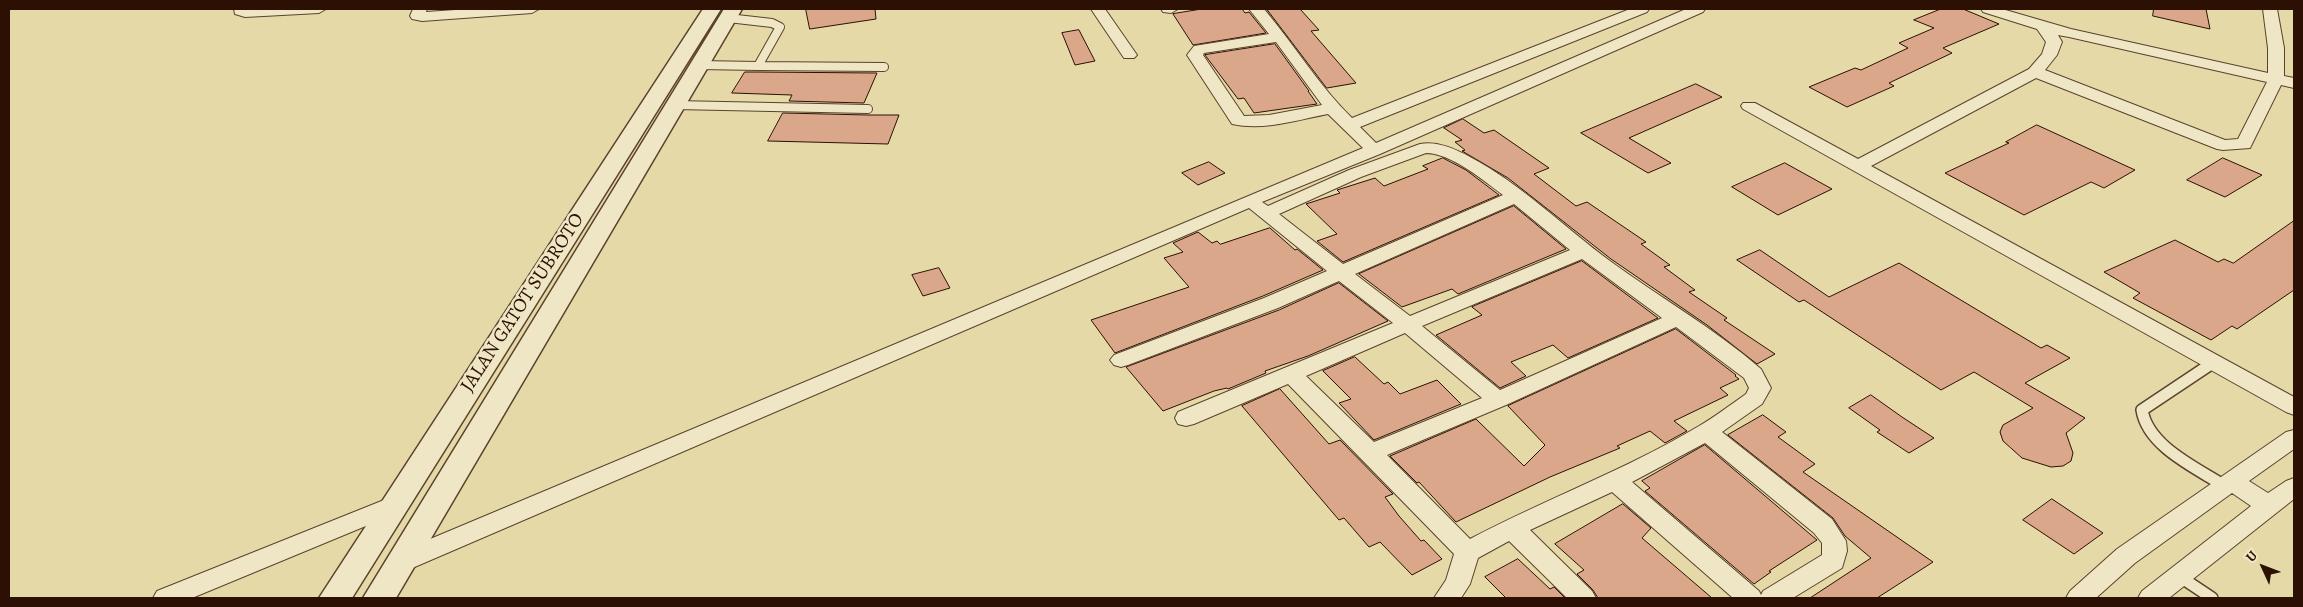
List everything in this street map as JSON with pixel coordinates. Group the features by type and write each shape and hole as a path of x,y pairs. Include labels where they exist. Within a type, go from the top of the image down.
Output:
{"street":[{"path":"241,9 240,12 245,13 319,9"},
{"path":"420,9 417,16 422,17 532,9"},
{"path":"1098,9 1129,55"},
{"path":"1256,9 1280,37 1332,108 1372,148"},
{"path":"1351,126 1642,9"},
{"path":"1259,207 1329,167 1698,9"},
{"path":"1988,9 2042,26 2294,83"},
{"path":"2035,72 2223,145 2235,146 2244,144 2276,79 2276,48 2270,9"},
{"name":"JALAN GATOT SUBROTO","path":"379,598 675,106 699,65 724,12"},
{"name":"JALAN GATOT SUBROTO","path":"341,588 388,514 724,12"},
{"path":"1859,166 2035,72 2049,55 2054,42 2051,34 2042,26"},
{"path":"1280,37 1198,49 1195,55 1238,120 1242,122 1262,122 1332,108"},
{"path":"1748,106 2294,407"},
{"path":"403,557 1259,207 1425,148 1446,150 1458,156 1515,197 1584,251 1744,366 1753,374 1760,388 1754,399 1707,432 1615,481 1512,528 1467,552 1457,584 1447,598"},
{"path":"1121,360 1271,303 1515,197"},
{"path":"1259,207 1408,325 1498,400"},
{"path":"1186,418 1584,251"},
{"path":"1371,453 1498,400 1677,318"},
{"path":"1291,374 1467,552"},
{"path":"1707,432 1809,512 1830,534 1834,541 1836,551 1833,560 1772,598"},
{"path":"2078,598 2126,556 2294,438"},
{"path":"1615,481 1750,598"},
{"path":"2229,484 2268,505"},
{"path":"2151,598 2268,505 2294,487"},
{"path":"166,598 388,514"},
{"path":"1512,528 1583,598"}],"lane":[{"path":"724,12 772,23 780,27 758,66"},
{"path":"699,65 884,67"},
{"path":"675,106 868,110"},
{"path":"2214,362 2142,410 2142,418 2155,438 2229,484"},
{"path":"2179,576 2212,598"}],"building":[{"path":"806,9 875,9 876,19 810,29"},
{"path":"1202,9 1242,9 1245,13 1249,12 1266,33 1193,45 1173,14"},
{"path":"1267,9 1300,9 1319,30 1311,31 1356,83 1327,88"},
{"path":"1941,9 1963,9 1999,24 1943,48 1952,53 1889,83 1894,86 1847,107 1809,87 1855,68 1861,70 1908,48 1899,43 1934,28 1914,20"},
{"path":"2154,9 2206,9 2210,29 2153,16"},
{"path":"1079,30 1095,61 1075,65 1062,33"},
{"path":"1275,44 1317,104 1254,113 1244,98 1238,99 1205,55"},
{"path":"745,72 877,73 864,103 789,101 792,95 732,93"},
{"path":"1696,84 1722,97 1629,138 1671,163 1648,173 1581,133"},
{"path":"783,113 899,115 888,144 768,141"},
{"path":"1463,119 1484,133 1494,130 1549,168 1534,174 1576,206 1587,202 1646,242 1641,244 1670,265 1664,267 1695,290 1689,292 1727,318 1724,320 1775,354 1757,364 1707,325 1611,259 1508,178 1462,151 1465,150 1455,142 1462,140 1444,128"},
{"path":"2037,125 2135,170 2104,188 2091,182 2024,215 1945,173 2009,143 2006,142"},
{"path":"1443,158 1466,170 1499,195 1343,262 1317,241 1337,234 1306,204 1340,193 1337,190 1375,178 1384,186 1428,169 1423,166"},
{"path":"2223,158 2262,175 2225,197 2187,180"},
{"path":"1209,162 1225,173 1198,185 1182,173"},
{"path":"1785,163 1832,189 1778,215 1732,187"},
{"path":"1514,206 1566,249 1458,294 1452,289 1402,307 1359,274"},
{"path":"2294,221 2294,290 2237,329 2232,326 2211,340 2133,298 2140,293 2104,272 2175,240 2218,262 2224,259 2233,263"},
{"path":"1270,228 1295,250 1297,249 1323,270 1263,296 1115,353 1091,320 1189,287 1164,258 1183,252 1173,243 1198,232 1212,243 1217,241 1220,244"},
{"path":"1760,250 1829,297 1899,263 2041,348 2047,345 2070,358 2025,383 2085,418 2066,433 2073,453 2071,461 2063,466 2051,467 2022,458 2003,441 2000,432 2003,425 2033,408 1974,372 1941,390 1804,300 1799,302 1737,260"},
{"path":"1582,261 1658,318 1568,358 1553,345 1511,362 1526,376 1500,388 1436,335 1482,315 1472,307"},
{"path":"939,268 950,288 923,296 912,275"},
{"path":"1339,283 1388,321 1308,356 1265,371 1266,373 1228,389 1214,391 1163,411 1126,367 1279,310"},
{"path":"1676,329 1739,379 1720,388 1728,395 1674,421 1687,431 1665,443 1650,431 1617,446 1620,448 1550,477 1456,522 1419,482 1417,483 1390,456 1476,419 1524,466 1545,445 1508,406"},
{"path":"1355,357 1384,384 1388,382 1400,394 1437,380 1461,404 1374,440 1339,403 1351,399 1323,371"},
{"path":"1280,389 1329,444 1340,440 1393,494 1385,497 1421,541 1424,540 1442,559 1412,575 1380,542 1369,547 1344,518 1339,520 1242,406"},
{"path":"1871,395 1934,438 1909,453 1877,432 1880,430 1849,408"},
{"path":"1763,415 1786,432 1778,437 1815,464 1803,472 1933,562 1877,598 1810,598 1871,558 1845,536 1833,518 1728,435"},
{"path":"1705,445 1817,540 1769,571 1771,572 1754,584 1645,491 1650,488 1642,481"},
{"path":"2052,499 2103,533 2074,554 2023,520"},
{"path":"1623,504 1651,528 1642,538 1712,598 1598,598 1593,590 1577,574 1584,570 1555,544"},
{"path":"1518,559 1550,589 1554,587 1565,598 1506,598 1485,577"}]}
